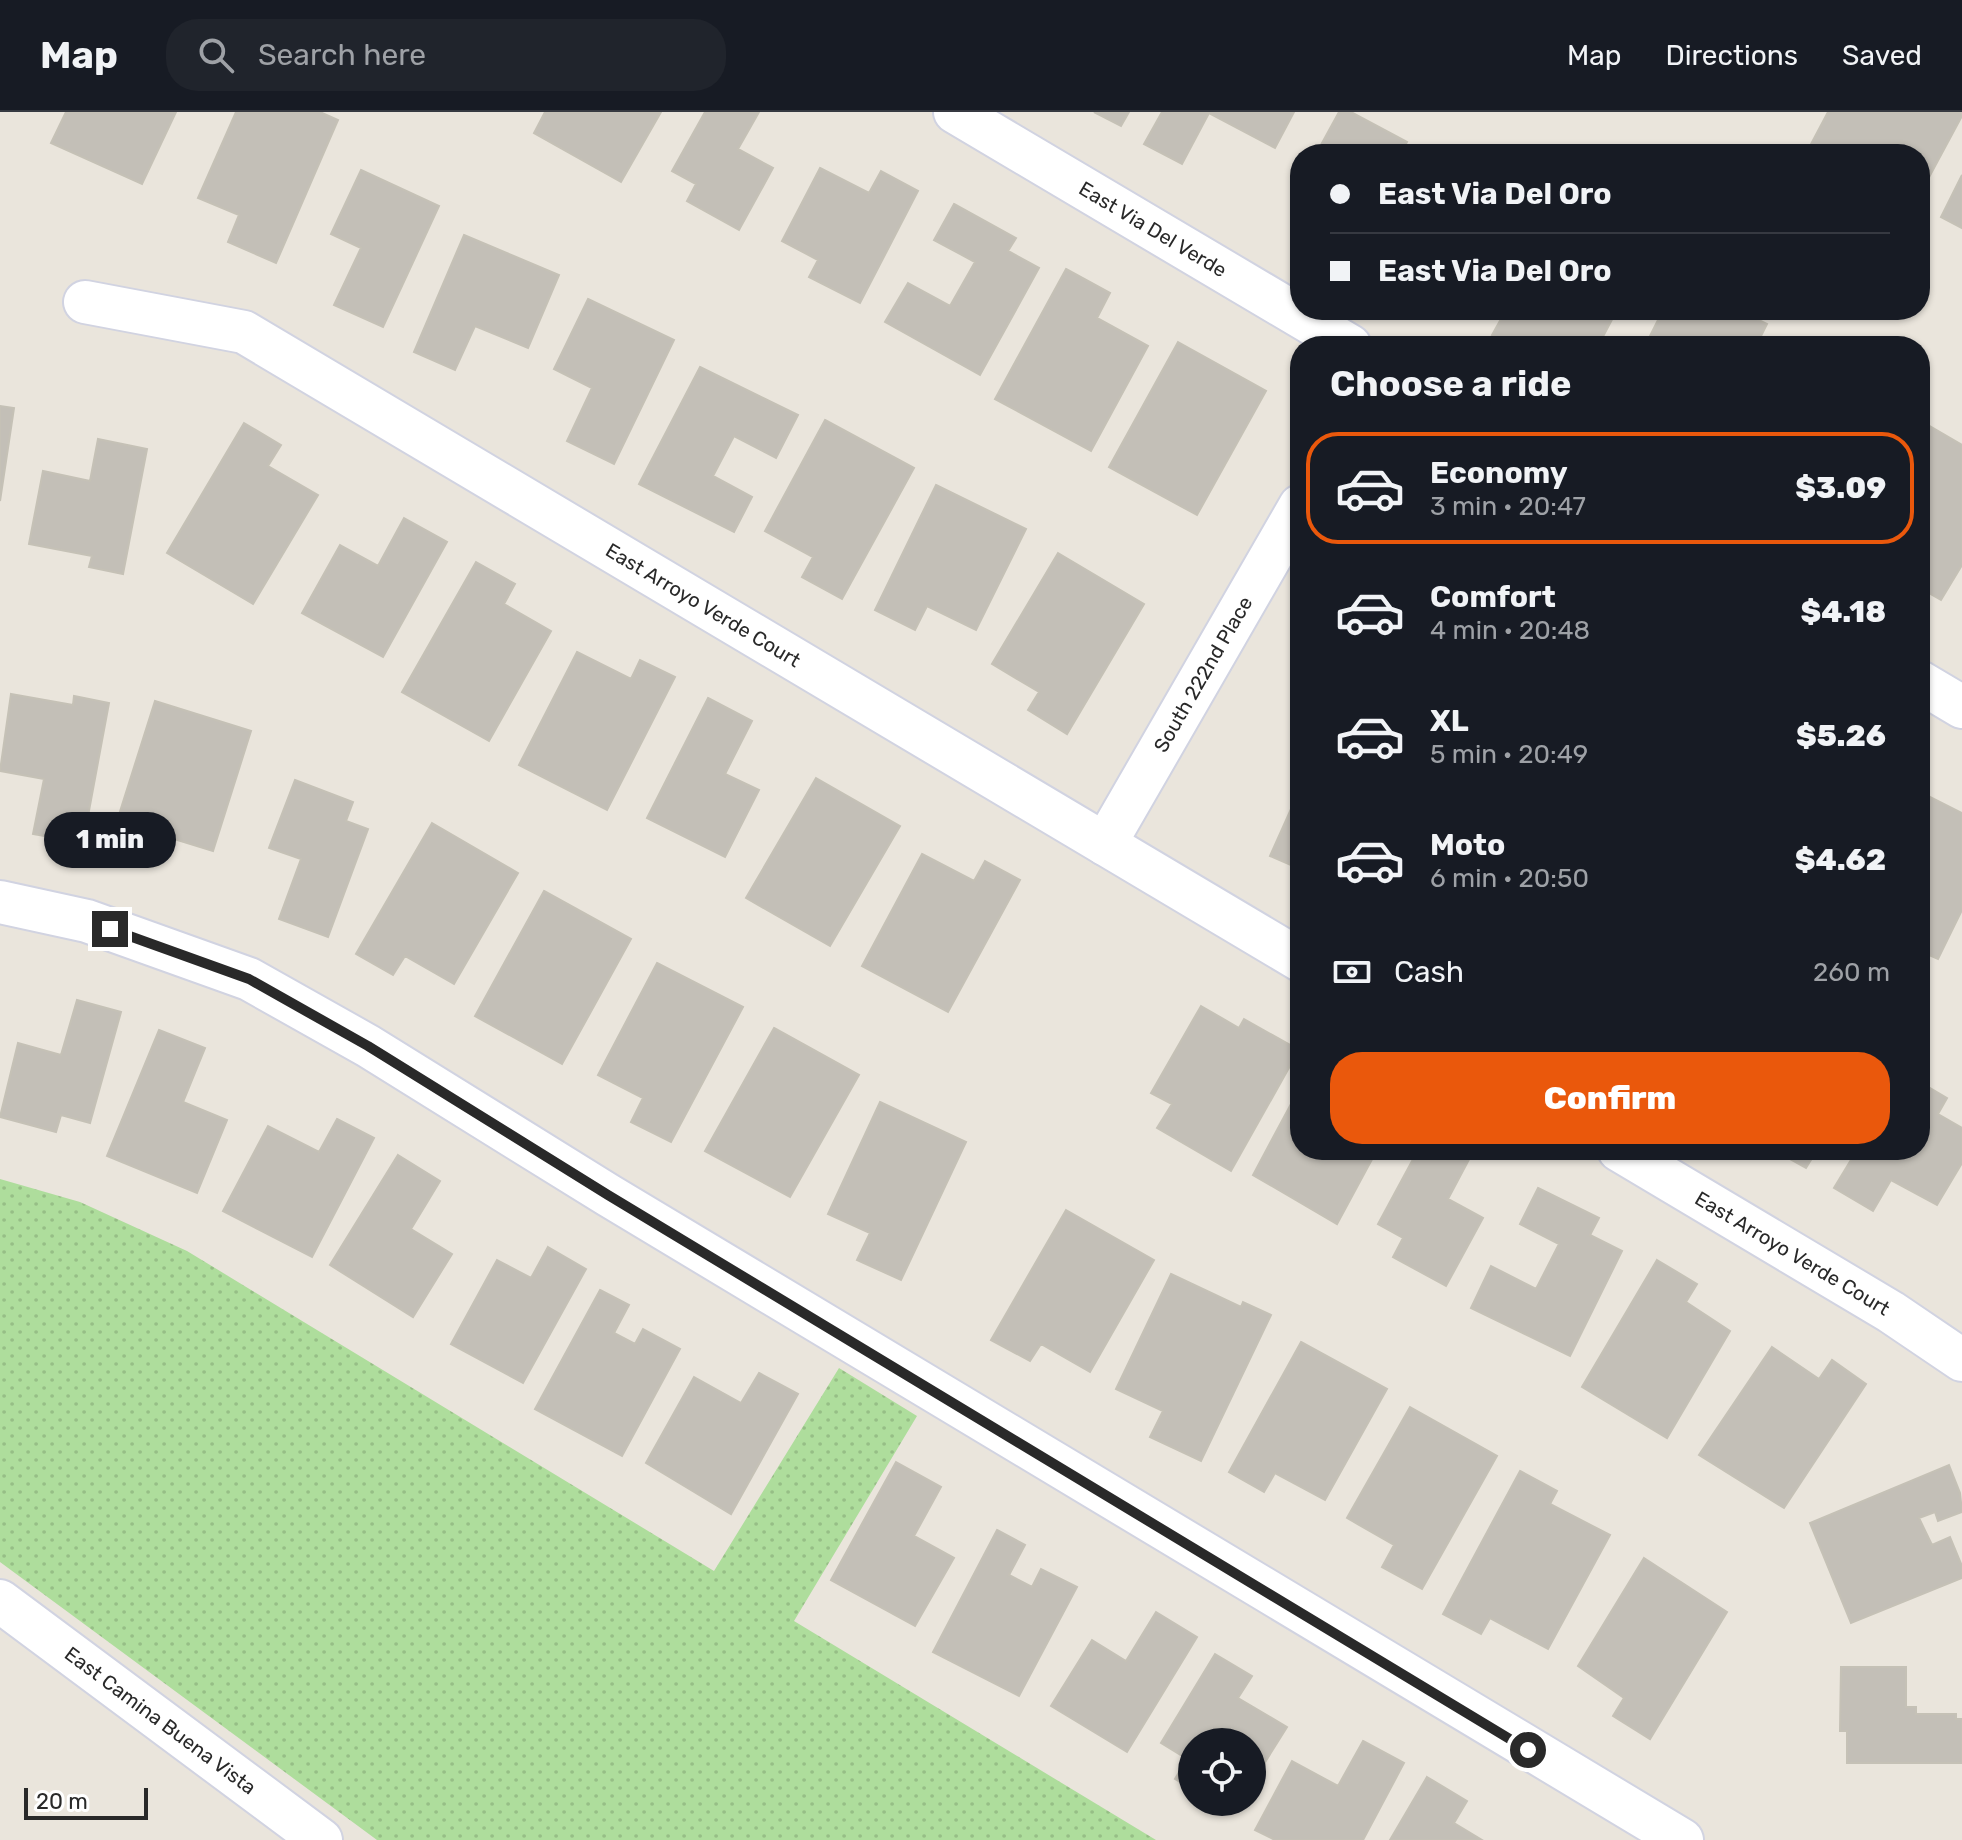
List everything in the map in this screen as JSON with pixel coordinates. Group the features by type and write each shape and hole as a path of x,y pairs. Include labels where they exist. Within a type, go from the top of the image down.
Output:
{"street":[{"name":"East Via Del Verde","path":"955,112 1290,310"},
{"name":"East Arroyo Verde Court","path":"85,302 244,332 1290,954"},
{"name":"East Via Del Verde","path":"1306,320 1333,336"},
{"name":"South 222nd Place","path":"1105,844 1290,523"},
{"path":"1930,688 1962,707"},
{"path":"0,902 87,921 249,979 368,1046 608,1195 1682,1840"},
{"name":"East Arroyo Verde Court","path":"1636,1160 1891,1312 1962,1360"},
{"name":"East Camina Buena Vista","path":"0,1601 321,1840"}],"green space":[{"path":"0,1179 80,1202 187,1251 714,1571 839,1368 917,1416 794,1621 1156,1840 377,1840 0,1562"}],"building":[{"path":"66,112 176,112 142,184 51,143"},
{"path":"236,112 320,112 338,120 276,263 228,242 239,215 198,198"},
{"path":"545,112 661,112 621,182 534,133"},
{"path":"705,112 759,112 738,149 773,168 739,230 687,201 696,184 672,171"},
{"path":"1094,112 1129,112 1121,126"},
{"path":"1162,112 1294,112 1275,148 1209,113 1182,164 1144,144"},
{"path":"1339,112 1351,112 1407,142 1406,144 1321,144"},
{"path":"1828,112 1962,112 1930,175 1930,144 1811,144"},
{"path":"820,168 869,193 881,171 918,191 860,303 809,277 818,260 782,241"},
{"path":"361,170 439,206 383,327 334,305 361,248 331,234"},
{"path":"1962,175 1962,228 1941,217"},
{"path":"954,204 1016,238 1008,251 1039,268 980,375 885,322 908,283 950,306 975,262 934,240"},
{"path":"464,235 559,275 528,348 475,326 455,370 414,352"},
{"path":"1066,269 1110,293 1097,318 1148,346 1091,451 995,399"},
{"path":"588,299 674,340 614,464 567,441 592,388 554,369"},
{"path":"1500,320 1612,320 1603,336 1492,335"},
{"path":"1658,320 1759,320 1767,324 1761,336 1650,336"},
{"path":"1178,342 1266,391 1197,515 1109,467"},
{"path":"700,367 798,415 776,458 734,436 713,476 752,497 734,532 639,484"},
{"path":"0,406 14,408 0,501"},
{"path":"825,420 914,468 842,599 802,577 813,557 765,531"},
{"path":"244,423 281,445 268,466 318,495 253,604 167,553"},
{"path":"1930,426 1962,445 1962,565 1941,600 1930,594"},
{"path":"98,439 147,449 123,574 89,567 92,556 29,544 43,471 90,481"},
{"path":"936,485 1026,529 976,630 927,606 915,630 875,610"},
{"path":"404,518 447,542 383,657 302,613 340,545 378,566"},
{"path":"1058,553 1144,604 1067,734 1028,710 1039,692 992,664"},
{"path":"476,562 515,584 504,604 551,631 489,741 402,692"},
{"path":"577,652 631,679 640,660 675,677 607,810 519,765"},
{"path":"11,694 73,705 74,696 109,703 83,843 33,834 44,779 0,771"},
{"path":"708,698 752,721 725,774 759,790 725,857 647,818"},
{"path":"155,701 251,731 213,851 158,834 151,856 110,843"},
{"path":"816,778 900,826 830,946 746,898"},
{"path":"295,780 353,802 346,821 368,829 328,937 279,919 301,859 269,848"},
{"path":"1930,797 1962,813 1962,910 1938,959 1930,955"},
{"path":"1290,811 1290,865 1270,856"},
{"path":"432,823 518,873 454,984 405,956 393,975 356,954"},
{"path":"922,854 974,881 985,861 1020,880 948,1012 862,966"},
{"path":"544,891 631,939 562,1064 475,1016"},
{"path":"657,963 743,1007 671,1142 631,1122 643,1098 598,1075"},
{"path":"77,1000 121,1012 90,1123 61,1115 56,1132 0,1117 18,1043 61,1055"},
{"path":"1201,1006 1239,1028 1244,1019 1290,1045 1290,1066 1231,1171 1157,1128 1172,1104 1151,1093"},
{"path":"774,1028 859,1075 790,1197 705,1151"},
{"path":"159,1030 205,1048 183,1102 227,1120 197,1193 107,1156"},
{"path":"1930,1088 1947,1098 1938,1114 1962,1128 1962,1163 1937,1205 1891,1180 1873,1211 1834,1188 1851,1160 1930,1160"},
{"path":"880,1102 966,1142 901,1280 857,1260 870,1233 828,1214"},
{"path":"1290,1106 1290,1160 1372,1160 1337,1224 1253,1175"},
{"path":"337,1119 374,1138 312,1257 223,1211 268,1126 319,1152"},
{"path":"398,1155 440,1181 411,1229 452,1254 413,1317 330,1265"},
{"path":"1413,1160 1469,1160 1448,1199 1483,1218 1446,1286 1393,1257 1403,1238 1378,1224"},
{"path":"1792,1160 1811,1160 1806,1168"},
{"path":"1538,1188 1599,1218 1590,1235 1622,1251 1570,1356 1471,1308 1491,1266 1536,1289 1559,1244 1520,1224"},
{"path":"1066,1210 1154,1260 1090,1372 1041,1344 1030,1361 991,1340"},
{"path":"548,1247 586,1269 523,1383 451,1344 497,1260 531,1278"},
{"path":"1657,1260 1697,1284 1686,1302 1730,1331 1667,1438 1582,1387"},
{"path":"1171,1274 1241,1307 1243,1302 1271,1315 1201,1461 1150,1437 1163,1411 1116,1389"},
{"path":"600,1290 629,1305 614,1333 635,1344 643,1329 680,1349 622,1456 535,1409"},
{"path":"1301,1342 1387,1389 1325,1500 1275,1473 1264,1492 1229,1472"},
{"path":"1772,1347 1819,1379 1832,1360 1866,1384 1784,1508 1699,1455"},
{"path":"759,1373 798,1394 731,1514 646,1463 694,1377 741,1403"},
{"path":"1410,1407 1497,1456 1422,1589 1382,1567 1394,1545 1347,1518"},
{"path":"896,1462 941,1487 914,1536 954,1558 915,1626 831,1580"},
{"path":"1949,1465 1960,1493 1962,1512 1938,1521 1935,1512 1919,1518 1932,1545 1950,1537 1962,1566 1962,1578 1851,1623 1810,1523"},
{"path":"1520,1471 1557,1491 1550,1504 1610,1535 1548,1649 1490,1618 1481,1634 1443,1614"},
{"path":"997,1530 1025,1545 1009,1575 1032,1587 1041,1569 1077,1587 1019,1696 933,1652"},
{"path":"1644,1558 1727,1612 1650,1739 1613,1716 1624,1698 1578,1666"},
{"path":"1156,1612 1197,1637 1127,1752 1051,1706 1092,1640 1126,1661"},
{"path":"1215,1654 1252,1676 1238,1698 1287,1727 1266,1761 1266,1728 1178,1728 1178,1753 1161,1743"},
{"path":"1841,1667 1906,1667 1906,1707 1916,1707 1916,1714 1956,1714 1956,1719 1962,1719 1962,1763 1847,1763 1847,1731 1840,1731"},
{"path":"1363,1741 1404,1763 1363,1840 1275,1840 1255,1830 1263,1816 1266,1816 1266,1809 1292,1761 1338,1786"},
{"path":"1427,1777 1467,1801 1454,1823 1482,1840 1390,1840"}],"route":[{"path":"110,929 157,943 249,979 368,1046 608,1195 1528,1750"}]}
